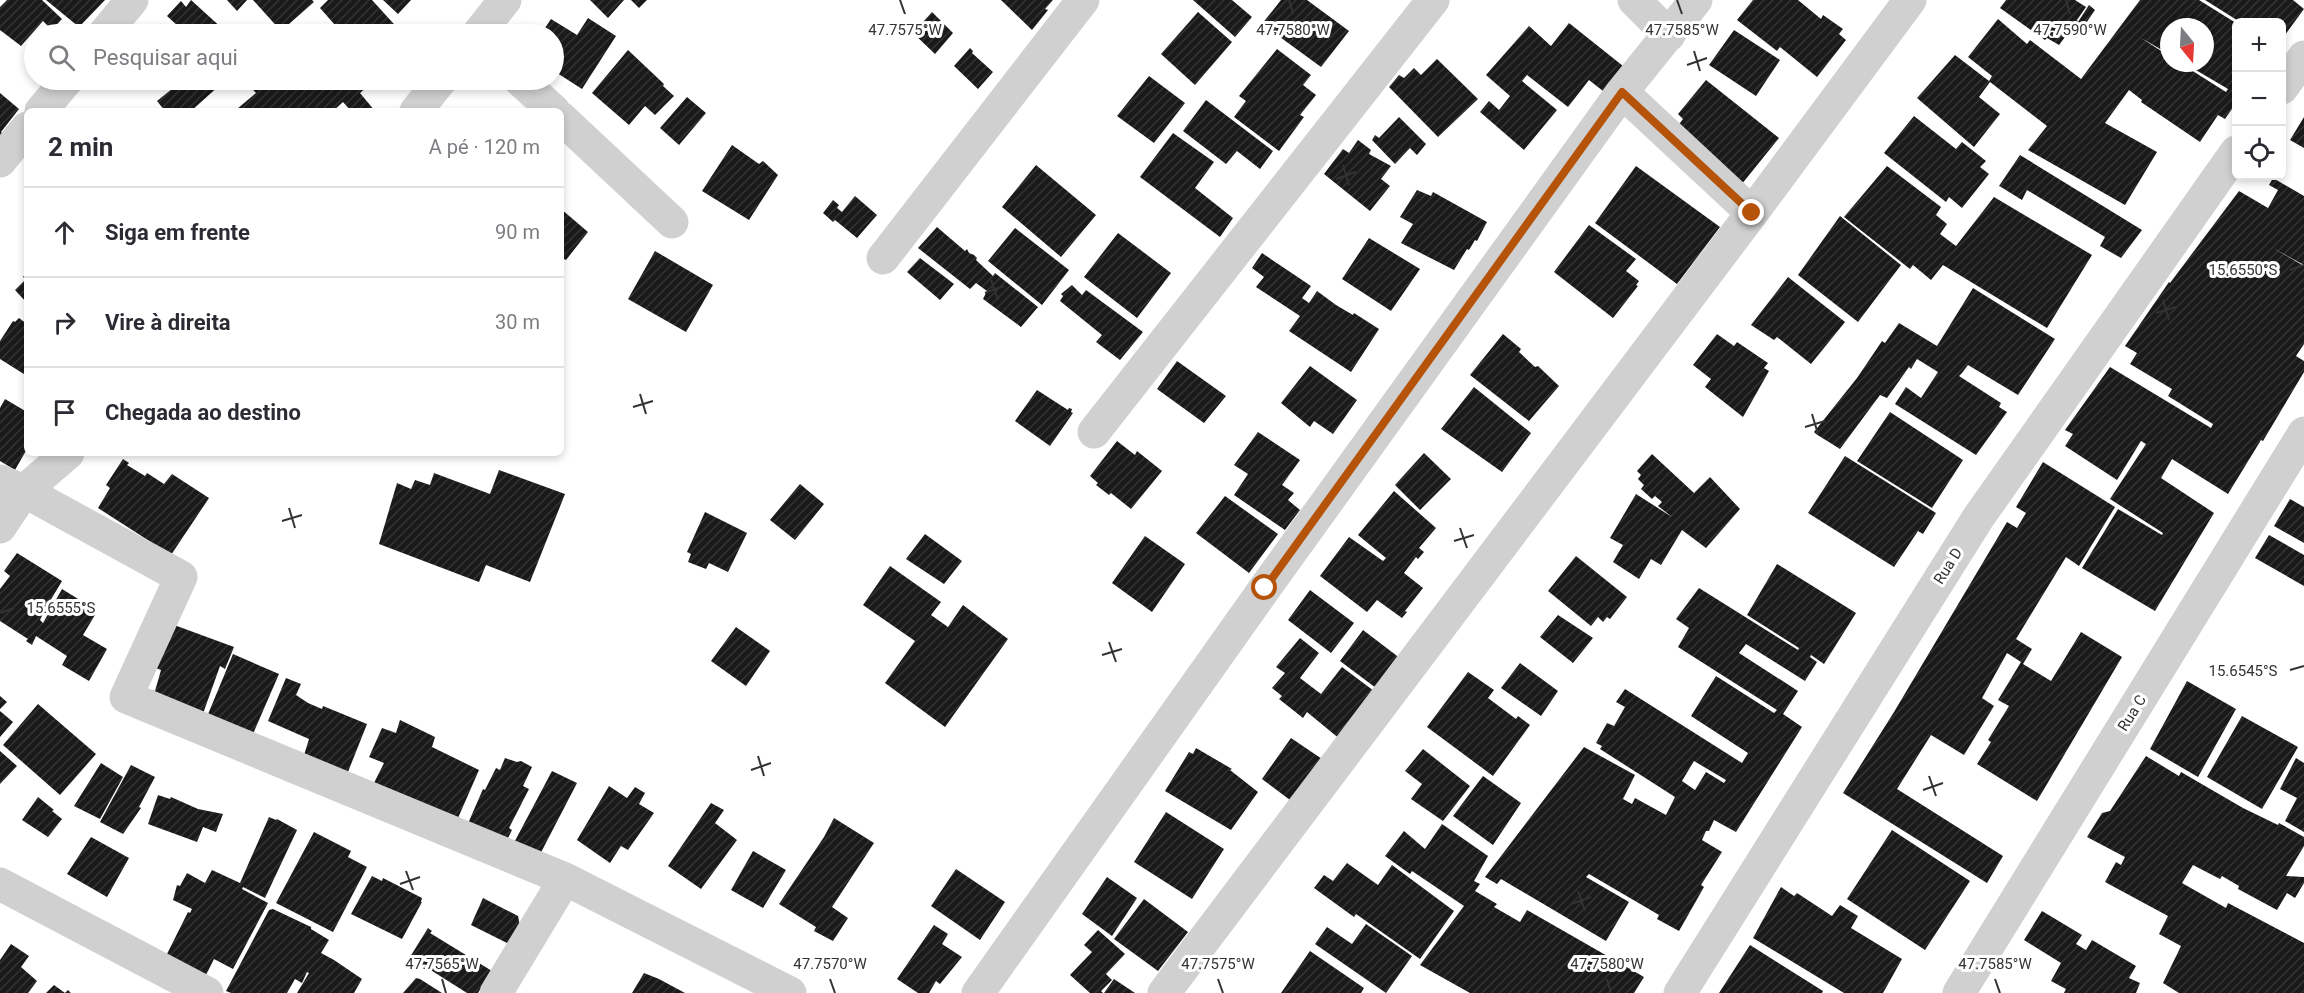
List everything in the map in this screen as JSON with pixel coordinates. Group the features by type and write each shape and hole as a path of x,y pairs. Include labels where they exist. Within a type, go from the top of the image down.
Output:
{"street":[{"path":"112,24 132,0"},
{"path":"486,24 506,0"},
{"path":"883,258 1083,0"},
{"path":"1094,432 1432,0"},
{"path":"1634,0 1669,35"},
{"path":"978,993 1265,588 1622,92 1696,0"},
{"path":"1164,993 1910,0"},
{"path":"2286,82 2304,57"},
{"path":"44,108 59,90"},
{"path":"418,108 433,90"},
{"path":"531,90 551,108"},
{"path":"1622,92 1752,213"},
{"path":"564,121 672,222"},
{"path":"0,161 24,132"},
{"name":"Rua D","path":"1680,993 1978,518 2232,158"},
{"name":"Rua C","path":"1959,993 2304,433"},
{"path":"0,527 12,486 63,456"},
{"path":"12,486 181,577 126,697 565,879 790,993"},
{"path":"496,993 565,879"},
{"path":"0,884 207,993"}],"building":[{"path":"7,0 42,0 62,19 57,24 46,24 43,21 40,24 24,24 24,43 21,46 0,30 0,7"},
{"path":"46,0 105,0 82,24 75,24"},
{"path":"191,0 217,24 176,24 167,16 181,1 186,7"},
{"path":"227,0 247,0 237,11"},
{"path":"253,0 312,0 314,2 289,24 275,24"},
{"path":"328,0 372,0 394,24 334,24 320,8"},
{"path":"383,0 411,0 398,14"},
{"path":"590,0 624,0 608,18"},
{"path":"631,0 647,0 639,8"},
{"path":"1001,0 1053,0 1032,30"},
{"path":"1193,0 1232,0 1252,17 1235,37"},
{"path":"1281,0 1307,0 1349,31 1321,67 1262,24"},
{"path":"1753,0 1798,0 1821,19 1823,15 1843,29 1839,34 1846,40 1817,77 1780,47 1777,51 1737,20"},
{"path":"2006,0 2075,0 2086,7 2077,20 2078,22 2089,5 2095,10 2076,38 2068,33 2059,45 2047,38 2045,40 2000,8"},
{"path":"2140,0 2199,0 2232,21 2232,109 2225,119 2218,115 2200,142 2141,102 2142,100 2129,90 2105,123 2157,152 2125,205 2028,150 2047,126 1990,82 1979,97 2000,114 1974,147 1917,98 1955,55 1989,81 1992,76 1968,57 1998,19 2027,44 2030,40 2081,79"},
{"path":"2205,0 2293,0 2304,9 2286,34 2286,18 2234,18"},
{"path":"932,12 953,33 935,54 913,33"},
{"path":"1198,12 1232,42 1195,85 1161,54"},
{"path":"588,18 616,36 582,89 564,77 564,27 577,35"},
{"path":"551,19 559,24 548,24"},
{"path":"1569,23 1623,66 1603,91 1589,80 1568,107 1527,75 1522,81 1557,110 1524,150 1480,112 1489,101 1499,110 1510,96 1486,75 1529,26 1551,46"},
{"path":"1734,30 1780,60 1756,96 1709,65"},
{"path":"970,48 972,53 993,72 978,89 954,66"},
{"path":"1277,49 1311,75 1303,85 1316,95 1300,115 1304,117 1279,151 1234,117 1246,101 1239,96"},
{"path":"628,50 674,96 655,115 645,106 629,125 592,93"},
{"path":"1437,59 1478,99 1438,137 1389,87 1399,75 1404,78 1414,68 1421,75"},
{"path":"1149,76 1185,103 1154,143 1117,116"},
{"path":"1706,80 1779,138 1737,190 1671,135 1683,119 1678,114"},
{"path":"171,90 214,90 194,108 163,108 157,101"},
{"path":"253,90 363,90 360,93 372,108 348,108 343,102 336,108 238,108 256,93"},
{"path":"0,93 19,109 1,132 14,142 0,165"},
{"path":"687,97 706,113 679,145 660,128"},
{"path":"1206,100 1273,151 1260,169 1237,151 1226,164 1183,131"},
{"path":"1914,116 1956,149 1962,142 1986,161 1980,167 1989,174 1962,208 1949,197 1946,202 1884,153"},
{"path":"1399,117 1426,144 1417,155 1410,148 1395,164 1372,140 1375,135 1379,138"},
{"path":"2304,117 2304,148 2290,140"},
{"path":"1173,133 1214,162 1195,188 1233,218 1220,237 1140,177"},
{"path":"1358,140 1371,150 1369,154 1391,166 1381,179 1390,186 1370,211 1324,174 1343,149 1349,153"},
{"path":"732,145 759,164 763,161 778,175 749,220 702,191"},
{"path":"2020,155 2142,230 2121,258 2100,246 2105,237 2027,190 2022,200 1999,186"},
{"path":"1036,165 1096,215 1061,257 1002,207"},
{"path":"1636,166 1720,227 1677,284 1595,223"},
{"path":"1887,166 1941,207 1936,215 1947,224 1940,234 1956,246 1994,197 2092,255 2047,328 1943,265 1931,280 1913,265 1910,269 1844,217"},
{"path":"2272,180 2276,180 2304,196 2304,265 2273,248 2304,266 2304,344 2296,356 2304,361 2304,372 2228,494 2172,459 2161,478 2214,513 2155,611 2082,568 2118,509 2162,535 2163,533 2110,499 2146,444 2141,441 2117,480 2065,446 2073,434 2065,430 2110,367 2211,428 2213,424 2168,396 2172,389 2130,364 2137,353 2125,346 2169,282 2239,191 2268,208 2278,190 2269,185"},
{"path":"1417,190 1431,196 1433,192 1487,222 1477,241 1475,240 1469,250 1467,249 1454,270 1401,243 1413,224 1400,217"},
{"path":"855,196 877,215 857,238 823,213 833,200 842,212"},
{"path":"564,212 588,232 566,260 564,259"},
{"path":"1840,216 1901,265 1858,322 1798,275"},
{"path":"1589,225 1636,259 1626,271 1639,281 1636,285 1638,286 1613,318 1554,272"},
{"path":"937,227 965,251 967,249 974,255 976,260 993,276 995,273 1038,307 1021,327 983,299 987,291 976,283 970,289 918,248"},
{"path":"1015,228 1069,270 1042,305 988,261"},
{"path":"1118,233 1171,273 1137,318 1084,277"},
{"path":"1369,238 1420,269 1391,311 1342,279"},
{"path":"655,251 713,285 686,332 628,299"},
{"path":"1262,253 1311,286 1302,298 1309,303 1317,291 1336,305 1379,329 1351,372 1289,331 1300,316 1256,287 1264,277 1252,268"},
{"path":"920,258 954,284 940,300 907,272"},
{"path":"1788,277 1845,322 1811,364 1777,337 1774,340 1751,325"},
{"path":"24,281 24,300 15,290"},
{"path":"1072,285 1082,295 1086,290 1143,332 1120,360 1096,342 1102,335 1060,301 1063,296 1061,294"},
{"path":"1973,288 2055,339 2018,395 1968,365 1959,376 2001,403 1999,407 2007,412 1976,455 1895,404 1906,387 1921,398 1938,372 1917,359 1887,398 1880,395 1840,449 1814,432 1857,378 1882,341 1885,343 1899,323 1937,346"},
{"path":"19,318 24,322 24,374 0,359 0,341 13,321"},
{"path":"1503,334 1521,349 1519,352 1535,367 1538,366 1559,386 1529,421 1470,375"},
{"path":"1717,334 1734,346 1737,342 1768,363 1764,368 1769,371 1743,417 1705,387 1711,379 1693,365"},
{"path":"1177,361 1226,396 1204,423 1157,389"},
{"path":"1310,366 1357,400 1333,434 1314,421 1310,427 1281,403"},
{"path":"1474,387 1531,433 1502,472 1441,429"},
{"path":"1037,390 1068,410 1072,409 1073,413 1050,446 1015,421"},
{"path":"5,399 24,410 24,454 15,470 0,461 0,408"},
{"path":"1890,412 1963,460 1932,508 1857,461"},
{"path":"1258,432 1300,460 1282,485 1294,493 1288,500 1300,510 1285,530 1234,495 1248,474 1234,465"},
{"path":"1117,441 1135,455 1137,451 1162,471 1131,509 1111,493 1109,495 1096,485 1098,483 1090,476"},
{"path":"1424,453 1451,479 1420,510 1395,485"},
{"path":"1652,454 1694,493 1710,477 1740,509 1706,548 1682,530 1661,565 1651,559 1639,579 1613,562 1623,545 1610,538 1636,494 1672,517 1658,506 1662,502 1655,496 1652,499 1641,489 1644,485 1638,479 1641,475 1637,471"},
{"path":"1845,456 1936,513 1923,534 1918,531 1894,567 1808,513"},
{"path":"123,459 129,463 127,465 145,476 147,473 164,484 172,474 209,498 171,555 98,508 110,488 106,485"},
{"path":"2043,462 2115,507 2079,566 2066,557 2016,639 2032,649 2023,664 2051,681 2081,632 2122,657 2037,801 1977,764 1991,742 1988,740 2009,706 1998,700 2021,662 2007,653 1982,698 1994,706 1964,755 1931,735 1897,789 2003,856 1987,883 1843,793 2007,522 2017,528 2026,513 2016,507"},
{"path":"499,470 565,494 530,582 486,565 479,582 379,544 397,483 411,489 415,480 430,485 434,473 490,494"},
{"path":"800,484 824,504 795,540 770,520"},
{"path":"1394,491 1436,528 1419,548 1424,552 1418,559 1416,557 1404,573 1423,588 1402,618 1377,600 1367,612 1320,576 1349,537 1383,561 1386,558 1358,535"},
{"path":"1225,496 1278,534 1249,573 1196,533"},
{"path":"2290,499 2304,507 2304,543 2274,526"},
{"path":"705,512 747,533 728,572 709,563 706,569 688,562 691,554 687,552"},
{"path":"925,534 962,561 944,584 906,559"},
{"path":"2269,535 2304,555 2304,586 2255,558"},
{"path":"1145,536 1185,564 1152,612 1112,583"},
{"path":"17,553 62,581 46,608 41,605 39,609 44,612 40,620 43,623 62,589 96,610 83,635 107,649 89,681 62,665 67,656 36,636 32,645 26,641 28,639 0,621 0,589 10,576 4,571"},
{"path":"1576,556 1627,597 1610,619 1607,617 1603,622 1598,617 1591,626 1548,591"},
{"path":"1777,564 1856,613 1824,664 1811,655 1810,657 1817,662 1805,681 1746,644 1739,653 1798,691 1783,714 1802,727 1736,832 1714,820 1709,831 1706,831 1702,840 1722,852 1701,885 1704,887 1679,931 1657,919 1659,915 1589,874 1586,877 1629,902 1606,941 1501,879 1497,884 1485,877 1584,747 1635,775 1623,799 1632,804 1635,798 1666,815 1675,797 1600,749 1602,746 1596,743 1607,723 1614,726 1625,707 1616,702 1625,689 1742,763 1748,753 1691,716 1716,676 1774,713 1777,710 1678,647 1689,628 1676,619 1699,588 1798,650 1799,648 1747,615","holes":["1694,761 1726,780 1724,783 1706,772 1695,790 1682,781"]},
{"path":"890,566 941,602 931,615 948,627 963,605 1008,639 945,727 885,683 915,641 863,605"},
{"path":"1310,590 1354,623 1331,653 1288,620"},
{"path":"1558,615 1593,638 1573,663 1540,637"},
{"path":"166,622 234,647 225,669 220,666 200,722 151,690 155,691 161,670 150,666"},
{"path":"736,627 770,651 746,686 711,661"},
{"path":"1363,630 1405,662 1380,691 1340,661"},
{"path":"1300,638 1319,653 1300,678 1321,694 1342,667 1378,694 1341,740 1307,712 1303,718 1279,699 1282,696 1272,688 1285,673 1276,667"},
{"path":"233,654 279,674 249,743 206,719"},
{"path":"1520,663 1558,691 1541,716 1501,688"},
{"path":"1468,672 1494,690 1488,698 1516,719 1518,716 1530,725 1493,776 1427,727"},
{"path":"286,678 301,684 296,695 308,703 322,709 323,706 367,724 344,782 301,765 309,739 268,721"},
{"path":"2187,681 2236,709 2198,777 2150,749"},
{"path":"0,696 7,702 0,709"},
{"path":"38,704 96,754 60,795 3,745"},
{"path":"0,711 13,722 0,737"},
{"path":"2242,716 2298,747 2262,809 2207,777"},
{"path":"400,720 435,737 432,747 479,770 458,818 369,793 384,763 369,757 382,728 396,733"},
{"path":"1291,738 1325,761 1294,803 1262,779"},
{"path":"1196,748 1232,769 1230,770 1258,792 1231,830 1165,791 1189,752 1193,754"},
{"path":"1423,749 1470,786 1443,821 1411,799 1422,784 1405,771"},
{"path":"0,751 17,766 0,784"},
{"path":"2146,756 2179,776 2181,772 2243,808 2278,825 2279,823 2304,837 2304,846 2286,876 2304,877 2304,883 2295,898 2287,893 2277,910 2238,889 2239,886 2222,876 2220,879 2193,865 2182,883 2226,908 2228,903 2304,943 2304,993 2179,993 2163,983 2181,946 2159,934 2168,916 2105,882 2116,862 2121,865 2125,857 2087,837 2102,813 2110,811"},
{"path":"505,758 521,761 532,767 523,786 529,789 509,828 512,830 501,852 463,835 483,789 485,790 496,768 500,770"},
{"path":"2296,758 2304,763 2304,832 2285,821 2297,798 2280,789"},
{"path":"101,763 123,777 100,819 74,806"},
{"path":"131,765 155,777 139,807 141,808 123,834 100,822"},
{"path":"552,771 577,783 535,864 508,854"},
{"path":"1483,776 1521,803 1493,845 1453,816"},
{"path":"609,786 627,798 635,787 645,793 639,804 654,813 628,850 621,846 610,863 577,840"},
{"path":"158,795 170,799 171,797 198,809 223,814 216,832 203,827 197,842 148,824"},
{"path":"38,797 62,819 48,837 22,820"},
{"path":"711,803 724,810 715,823 737,840 701,889 668,866"},
{"path":"1166,812 1224,849 1192,899 1134,862"},
{"path":"269,817 297,830 265,898 243,887 242,889 268,903 233,969 214,959 203,981 164,960 188,912 190,913 192,909 173,900 177,885 180,886 187,873 205,883 212,870 240,883"},
{"path":"834,818 874,843 832,907 848,918 833,941 814,931 816,927 779,904 824,837"},
{"path":"1442,824 1488,856 1474,881 1480,884 1475,891 1497,904 1494,907 1520,922 1527,910 1644,977 1634,993 1470,993 1420,965 1464,906 1412,871 1410,874 1385,856 1404,831 1425,849"},
{"path":"1892,830 1970,881 1925,950 1847,899"},
{"path":"314,832 351,851 348,857 367,867 333,932 276,903"},
{"path":"91,837 129,858 107,897 67,874"},
{"path":"753,851 786,870 763,908 731,890"},
{"path":"1347,863 1378,885 1392,865 1454,911 1420,959 1356,914 1354,917 1314,888 1324,875 1333,881"},
{"path":"956,869 1005,902 980,940 931,906"},
{"path":"372,876 382,881 383,878 422,898 402,939 351,914"},
{"path":"1107,877 1137,898 1112,936 1082,914"},
{"path":"1781,887 1794,896 1797,893 1832,916 1840,905 1858,916 1851,928 1902,959 1883,993 1844,993 1753,938"},
{"path":"483,898 518,916 521,931 511,945 471,925"},
{"path":"1144,899 1188,932 1158,971 1114,939"},
{"path":"273,909 311,927 329,940 321,953 362,979 354,993 297,993 309,973 307,972 302,983 295,979 287,993 231,993 226,991 269,910"},
{"path":"2042,911 2082,935 2076,944 2086,950 2092,940 2136,966 2129,978 2140,983 2136,993 2064,993 2066,989 2051,981 2061,963 2024,940"},
{"path":"1366,924 1412,956 1386,993 1315,944 1327,927 1352,944"},
{"path":"934,925 948,934 942,944 962,957 940,984 936,981 929,993 918,993 897,979"},
{"path":"428,928 432,931 430,933 492,971 478,993 467,993 410,957"},
{"path":"1098,930 1125,954 1106,974 1112,980 1101,991 1103,993 1090,993 1070,975 1092,952 1084,945"},
{"path":"11,944 29,956 21,967 37,981 28,993 0,993 0,960"},
{"path":"1750,945 1823,991 1822,993 1719,993"},
{"path":"1310,951 1364,988 1361,993 1281,993"},
{"path":"644,973 659,979 685,993 632,993"},
{"path":"416,978 420,979 442,993 403,993"},
{"path":"1114,979 1135,993 1104,993"},
{"path":"54,985 65,993 46,993"}],"route":[{"path":"1265,588 1622,92 1752,213"}]}
